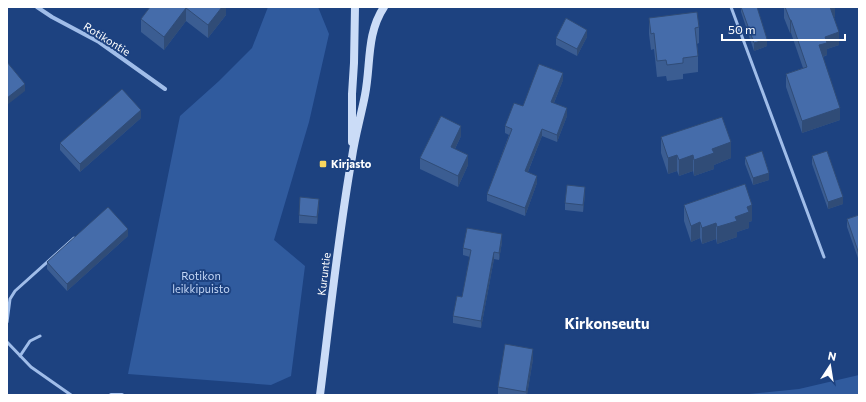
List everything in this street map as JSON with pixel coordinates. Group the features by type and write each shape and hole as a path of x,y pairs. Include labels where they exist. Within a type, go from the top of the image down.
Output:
{"main road":[{"name":"Kuruntie","path":"352,156 352,94 356,7"},
{"name":"Kuruntie","path":"320,395 336,263 352,156 366,93 372,34 376,21 384,7"}],"street":[{"name":"Rotikontie","path":"37,7 52,17 99,42 165,89"},
{"path":"111,395 122,395"}],"lane":[{"path":"732,7 824,257"},
{"path":"7,322 10,299 15,291 80,233"},
{"path":"20,356 30,341 40,336"},
{"path":"7,342 37,371 71,395"}],"green space":[{"name":"Rotikon leikkipuisto","path":"268,7 318,7 329,34 309,122 274,240 305,266 291,376 271,385 128,374 180,116 219,81 252,48"},
{"path":"859,375 859,395 739,395 799,389"}],"building":[{"path":"150,7 222,7 208,25 186,8 164,37 141,19"},
{"path":"741,7 757,7 767,39 754,43"},
{"path":"785,7 830,7 839,32 825,37 827,43 819,45 840,108 802,121 786,74 807,67"},
{"path":"697,12 699,27 695,28 698,56 683,58 683,63 667,65 666,60 657,61 654,33 651,34 649,18"},
{"path":"566,18 587,30 577,49 556,38"},
{"path":"7,62 25,84 7,98"},
{"path":"539,64 563,73 551,102 567,108 557,135 542,129 525,171 537,176 525,208 487,194 512,129 505,126 514,103 523,106"},
{"path":"122,89 141,110 80,164 60,143"},
{"path":"441,116 461,126 451,147 468,155 458,176 420,158"},
{"path":"722,117 731,142 712,149 714,153 694,160 693,155 679,160 677,155 668,158 661,137"},
{"path":"762,151 769,173 753,178 745,157"},
{"path":"827,151 843,197 828,202 812,156"},
{"path":"745,184 752,205 747,207 749,212 735,217 737,221 717,227 716,223 702,228 700,222 691,226 684,205"},
{"path":"567,185 585,187 583,205 565,203"},
{"path":"300,197 319,199 317,217 299,215"},
{"path":"108,207 128,229 67,284 47,262"},
{"path":"859,215 859,254 847,219"},
{"path":"467,228 502,234 499,253 494,252 481,321 453,316 457,296 462,297 471,250 463,248"},
{"path":"505,344 533,349 526,392 498,387"}],"place":[{"name":"Kirjasto","path":"323,164"}],"district":[{"name":"Kirkonseutu","path":"607,324"}]}
